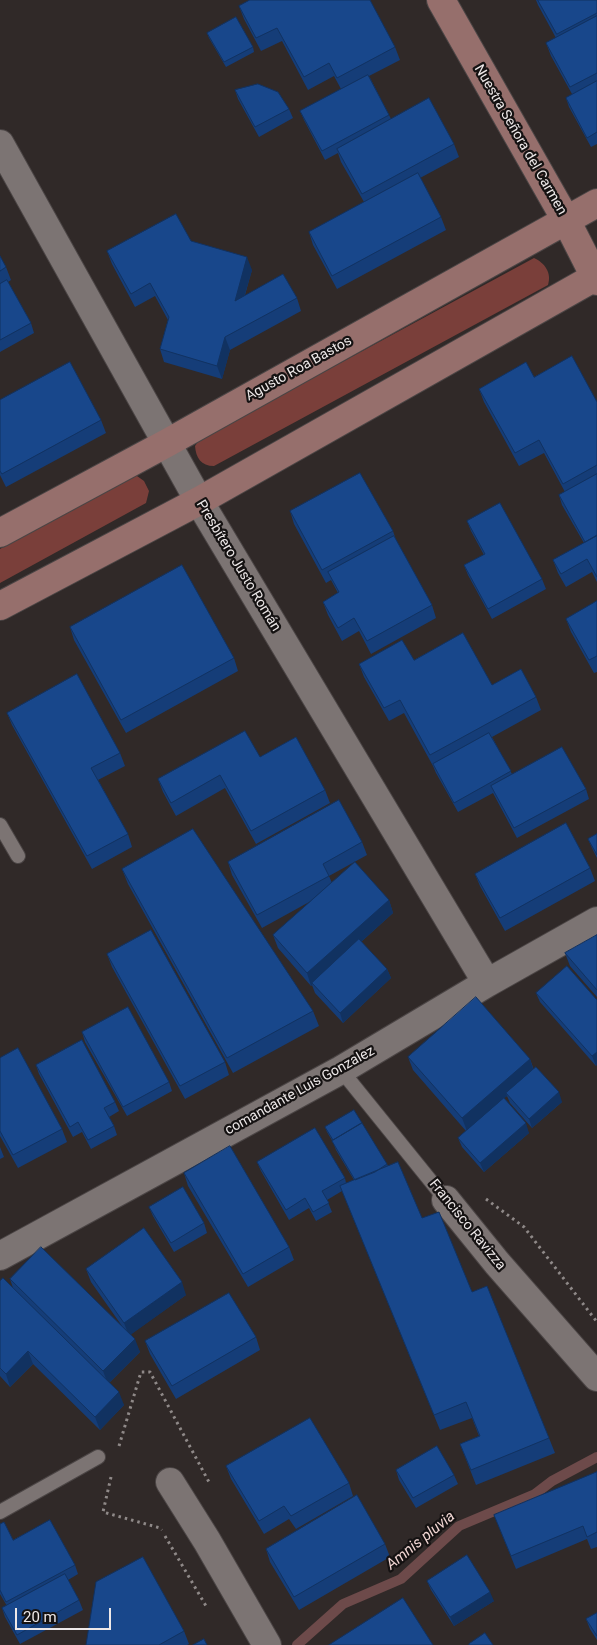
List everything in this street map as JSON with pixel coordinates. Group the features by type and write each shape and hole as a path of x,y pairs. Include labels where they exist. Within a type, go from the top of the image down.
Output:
{"street":[{"name":"Nuestra Señora del Carmen","path":"441,0 566,220 596,278"},
{"name":"Presbítero Justo Román","path":"0,144 199,501 486,983"},
{"name":"Agusto Roa Bastos","path":"0,533 167,443 597,203"},
{"path":"0,606 199,501 596,278"},
{"name":"comandante Luis Gonzalez","path":"0,1256 341,1070 486,983 597,921"},
{"name":"Francisco Ravizza","path":"446,1200 497,1263 597,1377"},
{"path":"170,1482 207,1541 267,1645"}],"lane":[{"path":"0,825 18,856"},
{"name":"Francisco Ravizza","path":"341,1070 446,1200"},
{"path":"0,1512 98,1458"}],"path":[{"path":"113,1471 103,1512 160,1528 210,1612"}],"shaded area":[{"path":"534,258 547,269 549,276 548,285 214,466 206,465 198,458 195,446 200,439"},
{"path":"133,476 137,476 144,481 149,491 146,503 0,583 0,549"}],"building":[{"path":"250,0 370,0 395,47 337,78 329,63 304,77 277,28 256,38 239,6"},
{"path":"538,0 597,0 597,13 557,34"},
{"path":"597,16 597,73 570,87 546,43"},
{"path":"236,17 253,47 224,62 207,33"},
{"path":"368,75 389,115 322,151 300,111"},
{"path":"597,81 597,132 587,138 566,98"},
{"path":"258,84 278,92 289,109 255,127 235,90"},
{"path":"429,98 454,144 362,194 337,149"},
{"path":"418,173 441,217 332,276 309,232"},
{"path":"176,214 191,241 247,257 235,301 283,274 297,298 225,337 217,366 160,349 169,317 150,283 131,294 107,251"},
{"path":"0,256 6,267 0,271"},
{"path":"7,280 31,323 0,340 0,284"},
{"path":"572,356 597,402 597,465 563,484 539,440 515,453 479,389 526,362 534,377"},
{"path":"70,362 101,420 2,474 0,471 0,400"},
{"path":"360,473 393,531 322,570 290,511"},
{"path":"597,474 597,535 585,542 559,495"},
{"path":"500,503 542,579 488,609 464,565 485,554 467,521"},
{"path":"394,536 432,605 367,641 354,618 338,628 323,602 339,592 328,572"},
{"path":"597,536 597,577 587,559 561,574 553,560"},
{"path":"182,565 234,658 121,720 70,627"},
{"path":"597,601 597,656 589,660 566,619"},
{"path":"463,633 492,685 521,669 536,697 430,755 400,700 384,708 359,664 402,640 414,660"},
{"path":"77,674 120,753 91,768 128,834 87,856 7,713"},
{"path":"245,731 260,757 296,737 325,790 251,831 220,775 171,803 158,779"},
{"path":"489,733 511,771 454,803 433,764"},
{"path":"562,747 586,789 514,828 491,786"},
{"path":"339,800 362,842 323,864 329,876 257,915 228,862"},
{"path":"566,823 590,868 500,918 475,874"},
{"path":"193,829 313,1011 227,1058 122,869"},
{"path":"597,834 597,855 588,839"},
{"path":"355,862 389,900 307,973 273,935"},
{"path":"151,930 225,1062 180,1086 107,954"},
{"path":"597,935 597,990 565,953"},
{"path":"359,939 387,969 340,1013 312,983"},
{"path":"567,966 597,1000 597,1052 592,1056 536,993"},
{"path":"476,997 530,1059 462,1118 408,1057"},
{"path":"128,1007 169,1082 123,1107 82,1032"},
{"path":"82,1040 115,1102 104,1108 114,1126 88,1140 78,1122 70,1127 36,1065"},
{"path":"18,1048 62,1129 13,1155 0,1131 0,1058"},
{"path":"536,1067 559,1092 529,1119 506,1093"},
{"path":"504,1098 526,1123 480,1163 458,1138"},
{"path":"354,1110 362,1123 333,1140 325,1127"},
{"path":"362,1123 387,1164 375,1172 355,1180 332,1141"},
{"path":"315,1128 345,1178 322,1191 329,1203 313,1212 305,1198 286,1210 257,1162"},
{"path":"230,1146 289,1247 243,1274 184,1173"},
{"path":"398,1162 422,1218 439,1212 472,1292 487,1286 549,1438 471,1470 460,1444 480,1436 466,1402 434,1415 340,1186"},
{"path":"183,1187 204,1223 171,1243 149,1207"},
{"path":"144,1228 182,1282 124,1323 86,1269"},
{"path":"41,1247 135,1339 103,1371 10,1279"},
{"path":"3,1278 119,1392 95,1417 28,1351 6,1374 0,1368 0,1281"},
{"path":"229,1293 256,1337 172,1386 145,1341"},
{"path":"310,1418 349,1483 291,1516 284,1506 259,1521 226,1466"},
{"path":"437,1446 454,1475 413,1498 396,1470"},
{"path":"597,1472 597,1532 587,1537 583,1526 511,1556 494,1515"},
{"path":"357,1495 385,1544 294,1597 266,1549"},
{"path":"50,1520 75,1565 6,1602 0,1590 0,1524 4,1522 13,1540"},
{"path":"467,1555 490,1592 450,1617 427,1581"},
{"path":"143,1557 184,1631 159,1645 86,1645 96,1582"},
{"path":"65,1574 79,1600 17,1635 2,1608"},
{"path":"403,1598 433,1645 329,1645"},
{"path":"597,1613 597,1636 586,1619"},
{"path":"485,1633 493,1645 469,1645 469,1644"},
{"path":"204,1639 207,1645 193,1645"}],"waterway":[{"name":"Amnis pluvia","path":"297,1645 343,1604 401,1579 459,1526 535,1494 552,1481 597,1457"}]}
